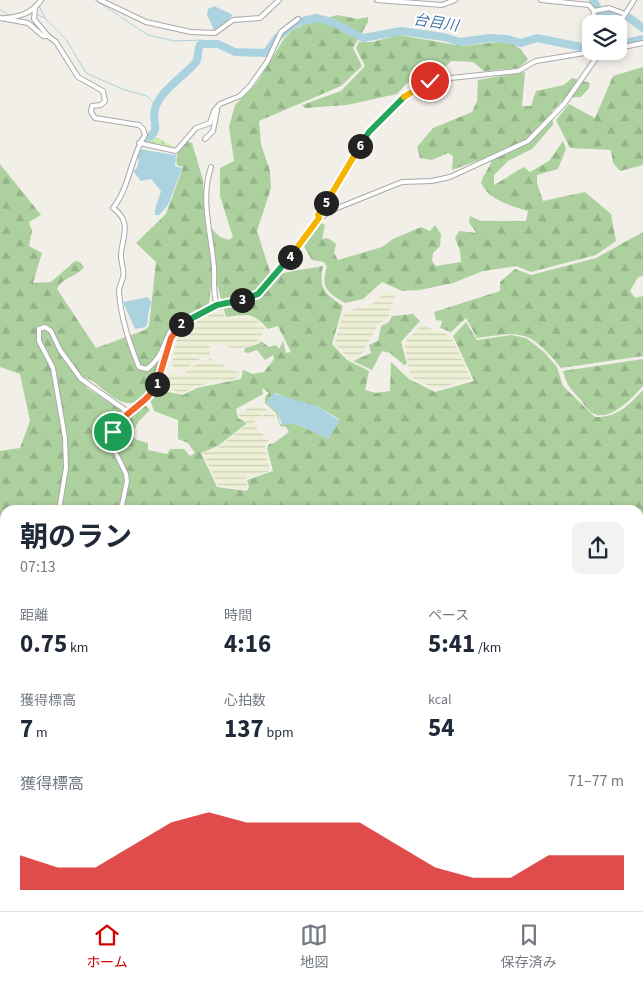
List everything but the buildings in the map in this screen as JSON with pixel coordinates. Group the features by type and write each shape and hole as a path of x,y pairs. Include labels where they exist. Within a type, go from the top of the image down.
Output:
{"street":[{"path":"41,0 34,11 34,19 48,36 56,42 78,77 105,93 106,99 104,103 92,106 92,116 98,120 141,127 145,135 128,171 125,189 113,208 122,215 123,219 124,242 121,255 124,272 119,290 125,328 139,367 147,369 157,361 171,329 175,324 180,325"},
{"path":"100,0 146,22 176,30 212,33 218,32 233,20 260,18 279,0"},
{"path":"377,0 442,5 455,0"},
{"path":"544,0 589,5 596,10 609,8 625,14 634,0"},
{"path":"595,15 596,10"},
{"path":"2,18 19,17 34,11"},
{"path":"2,18 28,22 43,36 48,36"},
{"path":"140,143 176,150 196,128 210,123 216,108 240,96 250,86 267,62 280,36 298,19"},
{"path":"627,46 643,43"},
{"path":"319,218 318,215 369,132 409,92 424,83 451,78 518,71 536,60 582,53"},
{"path":"122,505 127,488 126,474 111,440 116,427 128,412 146,399 155,389 171,338 180,325 217,305 243,300 258,294 278,274 319,218 402,182 432,181 450,177 522,145 564,104 595,60"},
{"path":"206,139 213,131 218,110 226,102"},
{"path":"211,167 205,192 214,268 213,291 217,305"},
{"path":"60,505 66,468 65,438 53,368 39,340 39,329 45,327 51,331 60,350 84,382 128,412"}],"green space":[{"path":"337,15 358,19 368,17 368,22 353,48 362,66 341,86 259,121 261,144 270,171 271,188 257,231 271,275 323,266 321,280 324,290 343,306 332,344 347,360 369,371 365,390 376,393 390,391 391,362 409,379 435,392 474,381 453,336 466,322 477,340 511,335 526,338 544,352 557,367 563,386 595,417 603,417 622,410 643,390 643,505 0,505 0,451 20,448 30,421 20,374 0,367 0,164 41,215 29,222 32,231 29,246 42,253 33,283 51,282 75,261 80,262 84,267 78,273 62,282 57,289 96,348 145,330 149,326 156,262 136,243 166,214 183,167 177,165 177,155 180,148 187,141 192,143 203,180 206,223 220,237 229,240 233,237 220,196 220,168 234,161 229,127 235,105 257,83 283,40 293,30 303,25","holes":["214,257 217,284 226,317 250,316 254,317 268,329 278,326 291,352 286,353 283,341 279,349 276,345 269,347 261,341 258,344 245,348 244,352 248,353 257,350 265,360 273,355 274,359 264,372 253,374 243,370 241,379 197,388 183,395 158,390 150,400 154,411 178,420 178,439 188,443 195,453 190,456 184,449 170,449 167,454 148,450 148,443 137,440 131,435 139,421 150,410 144,404 124,418 117,427 121,410 87,388 79,377 92,381 117,400 137,402 152,387 162,346 180,316 197,313 209,305","262,388 269,393 265,397 265,403 276,413 280,426 286,427 289,432 274,443 269,444 267,448 273,471 247,480 249,488 246,491 217,487 201,453 218,446 247,423 238,418 236,409 263,394","276,393 300,403 317,406 339,419 328,439 294,423 280,424 278,413 267,403"]},
{"path":"399,35 462,46 498,42 510,43 521,49 528,60 518,68 484,71 473,62 451,61 438,75 407,83 397,94 347,105 305,108 302,105 341,91 365,66 356,48 359,42 372,42"},
{"path":"643,67 643,165 620,171 613,163 611,150 570,148 556,120 569,104 595,118 613,76"},
{"path":"525,72 522,106 531,106 536,91 564,85 572,78 590,83 589,88 581,97 565,98 552,111 553,125 532,149 508,161 494,175 494,185 524,167 530,172 549,161 563,141 566,149 558,169 537,175 537,183 543,201 585,192 611,214 616,241 596,255 531,272 516,266 483,271 453,283 420,290 402,291 382,282 363,299 345,303 330,293 324,280 327,267 324,262 312,260 303,245 320,222 325,225 322,239 328,238 336,244 334,253 338,260 382,247 393,239 421,227 430,231 435,225 441,234 440,246 433,253 432,261 436,266 461,262 460,251 455,238 459,231 477,233 469,223 470,216 481,221 526,221 528,211 495,198 481,183 493,155 452,170 453,156 448,153 432,160 420,158 417,147 433,128 472,112 477,101 478,80"},
{"path":"146,133 161,140 175,148 142,141"},
{"path":"643,232 643,276 638,277 630,291 635,298 643,296 643,356 561,368 541,346 525,336 505,334 477,338 466,318 451,332 440,328 442,321 436,320 434,312 500,291 500,282 515,269 531,275 596,258"},
{"path":"387,291 395,295 388,318 379,324 359,358 348,358 335,343 344,312 372,304"},
{"path":"222,306 225,319 239,317 255,318 265,329 257,343 235,350 218,342 210,344 210,356 197,360 184,370 174,369 172,365 175,343 182,328"},
{"path":"413,314 420,321 401,342 407,364 404,365 390,353 382,351 372,370 353,361 371,353 369,345 378,341 381,326 389,322 392,316"},
{"path":"421,325 451,336 471,379 435,389 411,377 404,343"},
{"path":"210,359 240,373 239,377 194,387 182,394 174,390 161,390 170,372 180,376 197,364"},
{"path":"643,359 643,386 620,408 605,415 598,415 588,409 569,387 563,371"},
{"path":"249,407 263,407 275,416 274,420 270,420 263,415 255,419 255,426 269,441 265,447 270,471 245,478 247,487 245,490 218,485 203,453 219,447 248,423 239,414"}],"water":[{"path":"214,6 233,15 215,32 207,15 208,9"},
{"path":"138,149 176,155 175,166 182,168 168,205 159,215 155,215 155,212 161,191 151,179 141,181 133,171 137,168 139,160 136,157"},
{"path":"148,297 152,303 146,327 135,329 123,302"},
{"path":"273,393 317,406 340,421 328,439 294,423 282,425 278,413 267,403"}],"waterway":[{"path":"95,0 148,35 174,41 203,40 206,44"},
{"path":"593,0 600,12 615,15"},
{"path":"39,6 45,18 66,39 86,73 122,89 147,96 156,106"},
{"path":"0,9 10,16"},
{"path":"36,14 45,18"},
{"path":"627,16 643,28"},
{"name":"台目川","path":"143,141 155,130 154,115 158,102 167,89 196,62 201,44 218,44 235,52 266,53 277,38 293,25 316,18 332,22 363,38 401,31 444,37 460,42 490,38 507,39 521,43 537,38 582,47"},
{"name":"台目川","path":"627,43 643,39"}],"route":[{"path":"113,432 128,412 151,395 155,389 176,328 186,320 200,315 217,305 243,300 258,294 278,274 319,218 318,215 369,132 409,92 430,81"}]}
